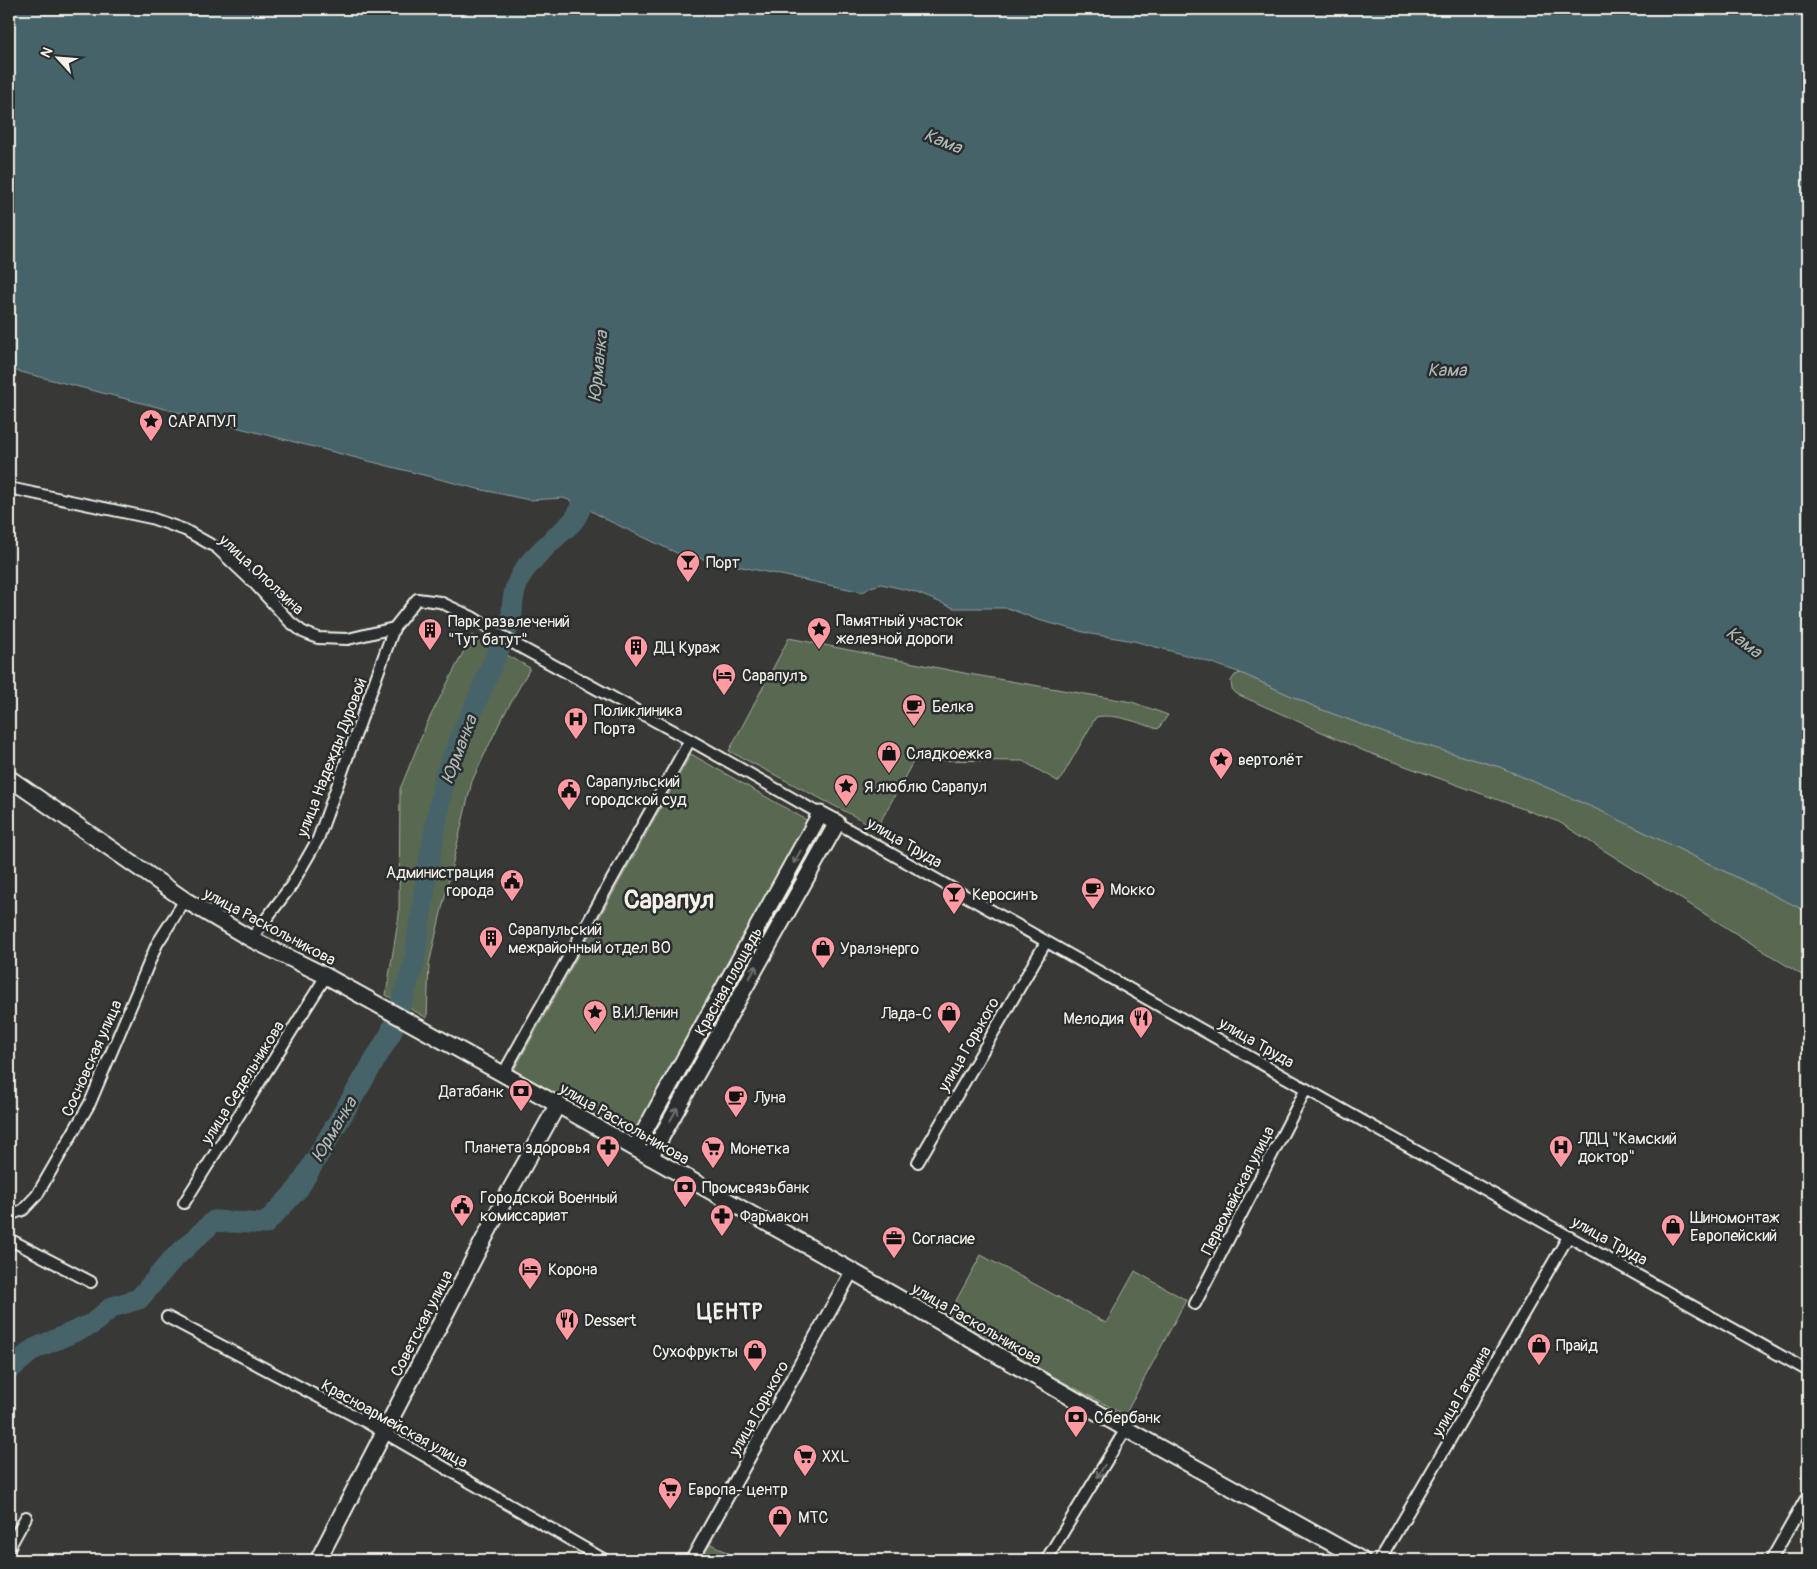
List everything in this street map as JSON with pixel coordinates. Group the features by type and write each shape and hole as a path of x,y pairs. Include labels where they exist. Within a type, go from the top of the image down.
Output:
{"main road":[{"name":"улица Раскольникова","path":"9,778 185,900 251,939 332,980 558,1104 852,1271 1126,1430 1362,1560"},
{"name":"улица Труда","path":"820,814 836,823"},
{"name":"Красная площадь","path":"634,1148 820,814"},
{"name":"Красная площадь","path":"650,1156 836,823"},
{"name":"Советская улица","path":"318,1560 499,1210 558,1104"}],"street":[{"name":"улица Оползина","path":"9,488 151,518 185,530 217,548 258,587 290,622 304,632 318,638 348,639 394,628"},
{"path":"394,628 417,599 440,602 472,617 511,642 690,740 503,1074"},
{"name":"улица Надежды Дуровой","path":"251,939 291,886 318,839 394,628"},
{"name":"улица Труда","path":"690,740 820,814"},
{"name":"улица Труда","path":"836,823 1306,1090 1808,1371"},
{"name":"Сосновская улица","path":"9,1215 23,1210 37,1195 90,1104 157,944 185,900"},
{"name":"улица Горького","path":"918,1162 1046,942"},
{"name":"улица Седельникова","path":"184,1203 332,980"},
{"name":"Первомайская улица","path":"1195,1304 1306,1090"},
{"name":"улица Гагарина","path":"1380,1560 1568,1237"},
{"path":"9,1239 91,1282"},
{"name":"улица Горького","path":"692,1560 852,1271"},
{"name":"Красноармейская улица","path":"167,1317 384,1432 605,1560"},
{"path":"1046,1560 1126,1430"},
{"path":"1771,1560 1808,1495"},
{"path":"9,1548 26,1517"}],"green space":[{"path":"472,635 530,668 500,722 472,781 429,964 427,1018 386,995 399,915 400,789 427,723"},
{"path":"789,638 969,674 1132,702 1168,715 1158,729 1119,717 1096,717 1059,782 1023,761 914,760 877,828 729,751"},
{"path":"1241,673 1320,709 1393,736 1500,767 1601,811 1808,912 1808,979 1559,822 1364,751 1237,694 1232,689 1231,681 1235,675"},
{"path":"691,754 810,822 633,1138 514,1070"},
{"path":"981,1255 1106,1323 1135,1271 1186,1300 1125,1415 946,1319"},
{"path":"707,1542 742,1560 698,1560"}],"water":[{"name":"Кама","path":"9,9 1808,9 1808,912 1601,811 1500,767 1393,736 1320,709 1241,673 1200,659 1134,641 1091,634 1038,620 1008,608 954,608 912,591 881,584 863,592 679,554 605,519 578,503 563,498 529,500 478,489 9,369"}],"waterway":[{"name":"Юрманка","path":"9,1370 34,1349 92,1324 112,1307 139,1299 171,1261 214,1221 265,1224 298,1189 391,1033 414,964 428,866 445,775 512,618 512,604 518,581 530,563 573,521 583,500 586,477"}],"place":[{"name":"САРАПУЛ","path":"151,442"},
{"name":"Порт","path":"688,583"},
{"name":"Памятный участок железной дороги","path":"819,650"},
{"name":"Парк развлечений \"Тут батут\"","path":"430,651"},
{"name":"ДЦ Кураж","path":"636,668"},
{"name":"Сарапулъ","path":"724,696"},
{"name":"Белка","path":"914,727"},
{"name":"Поликлиника Порта","path":"576,740"},
{"name":"Сладкоежка","path":"889,774"},
{"name":"вертолёт","path":"1221,780"},
{"name":"Я люблю Сарапул","path":"846,807"},
{"name":"Сарапульский городской суд","path":"569,811"},
{"name":"Администрация города","path":"512,902"},
{"name":"Мокко","path":"1093,910"},
{"name":"Керосинъ","path":"954,915"},
{"name":"Сарапульский межрайонный отдел ВО","path":"491,959"},
{"name":"Уралэнерго","path":"823,969"},
{"name":"В.И.Ленин","path":"595,1033"},
{"name":"Лада-С","path":"949,1034"},
{"name":"Мелодия","path":"1141,1039"},
{"name":"Датабанк","path":"521,1112"},
{"name":"Луна","path":"736,1118"},
{"name":"Планета здоровья","path":"608,1168"},
{"name":"ЛДЦ \"Камский доктор\"","path":"1561,1168"},
{"name":"Монетка","path":"713,1169"},
{"name":"Промсвязьбанк","path":"685,1208"},
{"name":"Городской Военный комиссариат","path":"462,1227"},
{"name":"Фармакон","path":"722,1237"},
{"name":"Шиномонтаж Европейский","path":"1673,1247"},
{"name":"Согласие","path":"894,1259"},
{"name":"Корона","path":"530,1290"},
{"name":"Dessert","path":"567,1341"},
{"name":"Прайд","path":"1539,1366"},
{"name":"Сухофрукты","path":"755,1372"},
{"name":"Сбербанк","path":"1076,1438"},
{"name":"XXL","path":"805,1477"},
{"name":"Европа- центр","path":"670,1510"},
{"name":"МТС","path":"780,1538"}],"district":[{"name":"Сарапул","path":"669,899"},
{"name":"ЦЕНТР","path":"730,1312"}]}
